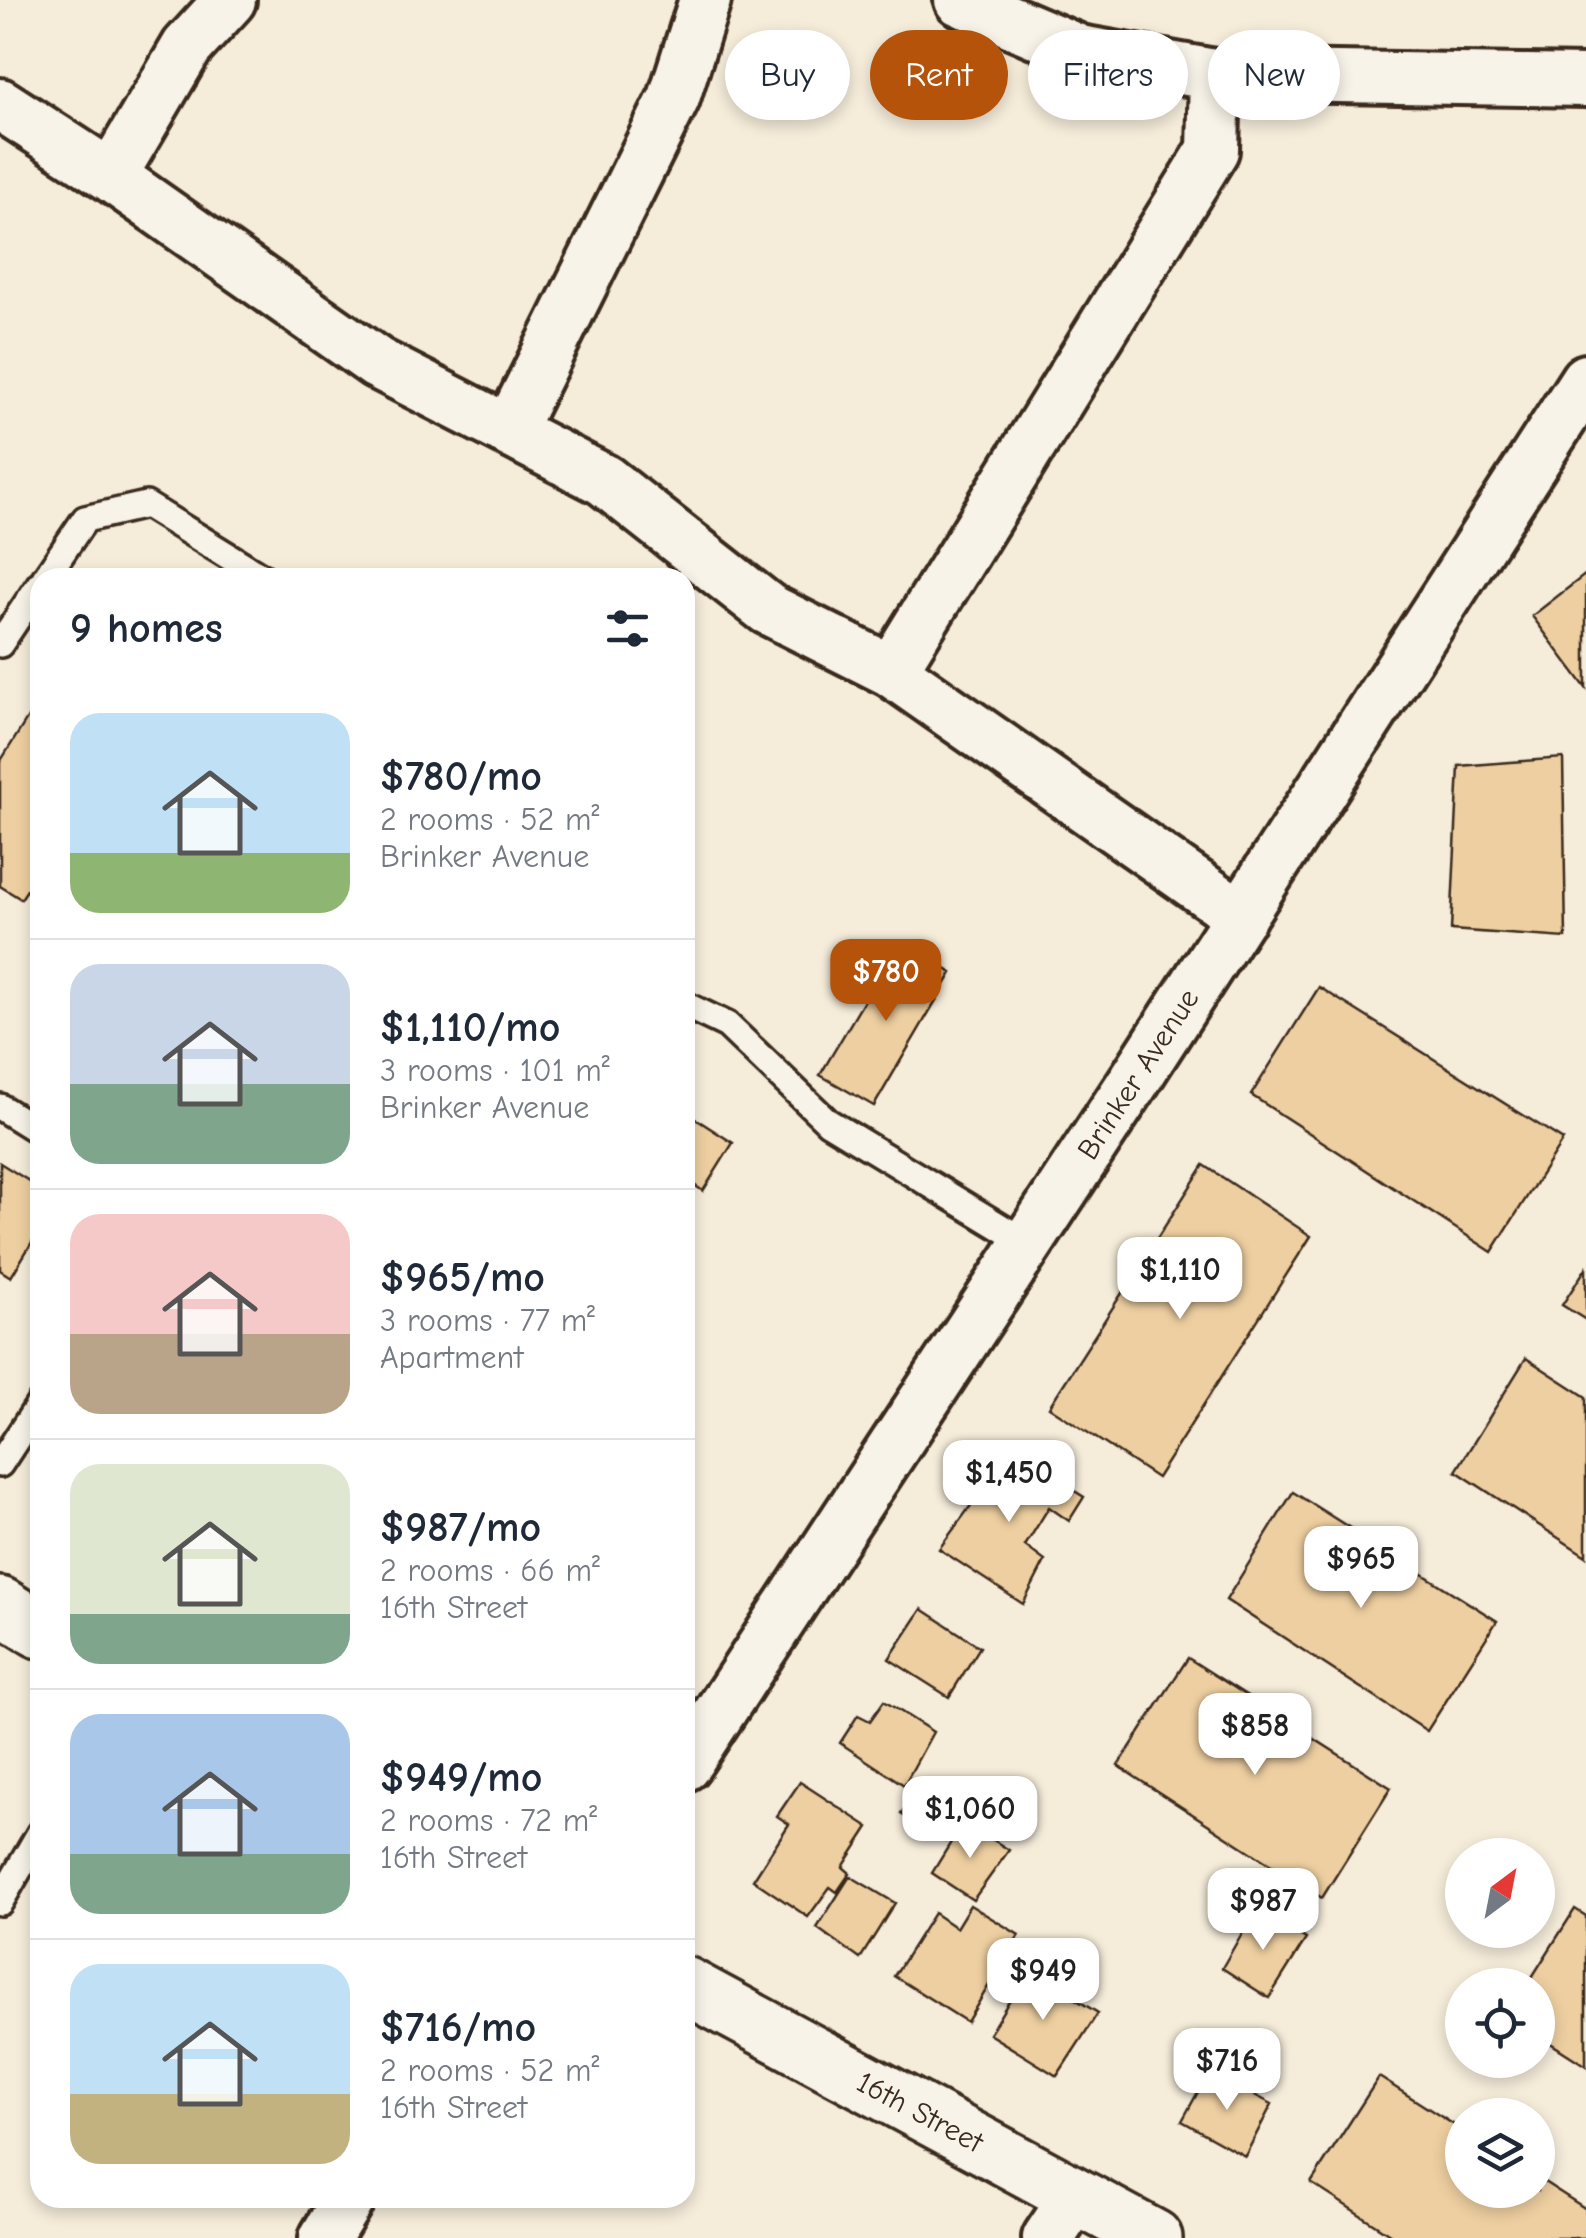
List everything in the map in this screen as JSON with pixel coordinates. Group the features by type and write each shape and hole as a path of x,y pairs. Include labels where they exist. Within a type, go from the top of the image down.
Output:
{"street":[{"path":"111,176 187,48 230,0"},
{"path":"509,431 674,98 705,0"},
{"path":"960,0 1080,50 1208,75"},
{"path":"1340,78 1586,81"},
{"path":"0,104 111,176 377,362 604,480 768,609 890,670 1240,916"},
{"path":"890,670 1213,150 1214,120"},
{"name":"Brinker Avenue","path":"695,1749 1028,1243 1586,380"},
{"path":"0,1605 30,1624"},
{"name":"16th Street","path":"695,1991 1062,2217 1154,2238"},
{"path":"324,2238 343,2208"}],"lane":[{"path":"52,568 86,519 146,505 248,568"},
{"path":"0,644 30,599"},
{"path":"695,1010 727,1025 828,1122 1028,1243"},
{"path":"0,1108 30,1126"},
{"path":"0,1464 30,1418"},
{"path":"0,1902 30,1850"}],"building":[{"path":"1586,574 1586,688 1532,616"},
{"path":"30,714 30,885 21,899 0,886 0,762"},
{"path":"1563,758 1566,938 1451,930 1459,766"},
{"path":"899,942 952,973 874,1106 820,1075"},
{"path":"1319,987 1563,1140 1492,1252 1251,1095"},
{"path":"695,1118 733,1143 703,1191 695,1186"},
{"path":"0,1163 30,1182 30,1246 11,1277 0,1270"},
{"path":"1204,1165 1311,1236 1157,1478 1049,1407"},
{"path":"1586,1268 1586,1320 1562,1305"},
{"path":"1526,1358 1586,1397 1586,1556 1456,1471"},
{"path":"1011,1451 1084,1497 1069,1521 1049,1507 1025,1546 1045,1561 1023,1604 939,1549"},
{"path":"1293,1492 1497,1621 1427,1731 1226,1600"},
{"path":"922,1609 980,1647 949,1697 889,1659"},
{"path":"1188,1658 1391,1788 1322,1898 1118,1766"},
{"path":"884,1701 933,1732 904,1785 840,1743 858,1715 870,1721"},
{"path":"800,1782 869,1827 843,1867 850,1873 837,1892 830,1887 808,1917 753,1880 789,1824 777,1816"},
{"path":"920,1785 962,1813 945,1841 901,1814"},
{"path":"964,1821 1009,1850 973,1900 932,1873"},
{"path":"850,1876 895,1903 860,1959 817,1928"},
{"path":"970,1905 1019,1935 967,2022 894,1976 934,1913 956,1928"},
{"path":"1256,1909 1306,1939 1269,1998 1222,1968"},
{"path":"1575,1909 1586,1916 1586,2066 1555,2046 1555,1968 1538,1968 1550,1948 1555,1948 1555,1941"},
{"path":"1028,1970 1098,2013 1057,2076 989,2034"},
{"path":"1209,2072 1272,2104 1245,2156 1182,2121"},
{"path":"1379,2077 1445,2119 1445,2208 1555,2208 1555,2189 1586,2209 1586,2238 1396,2238 1311,2183"}]}
